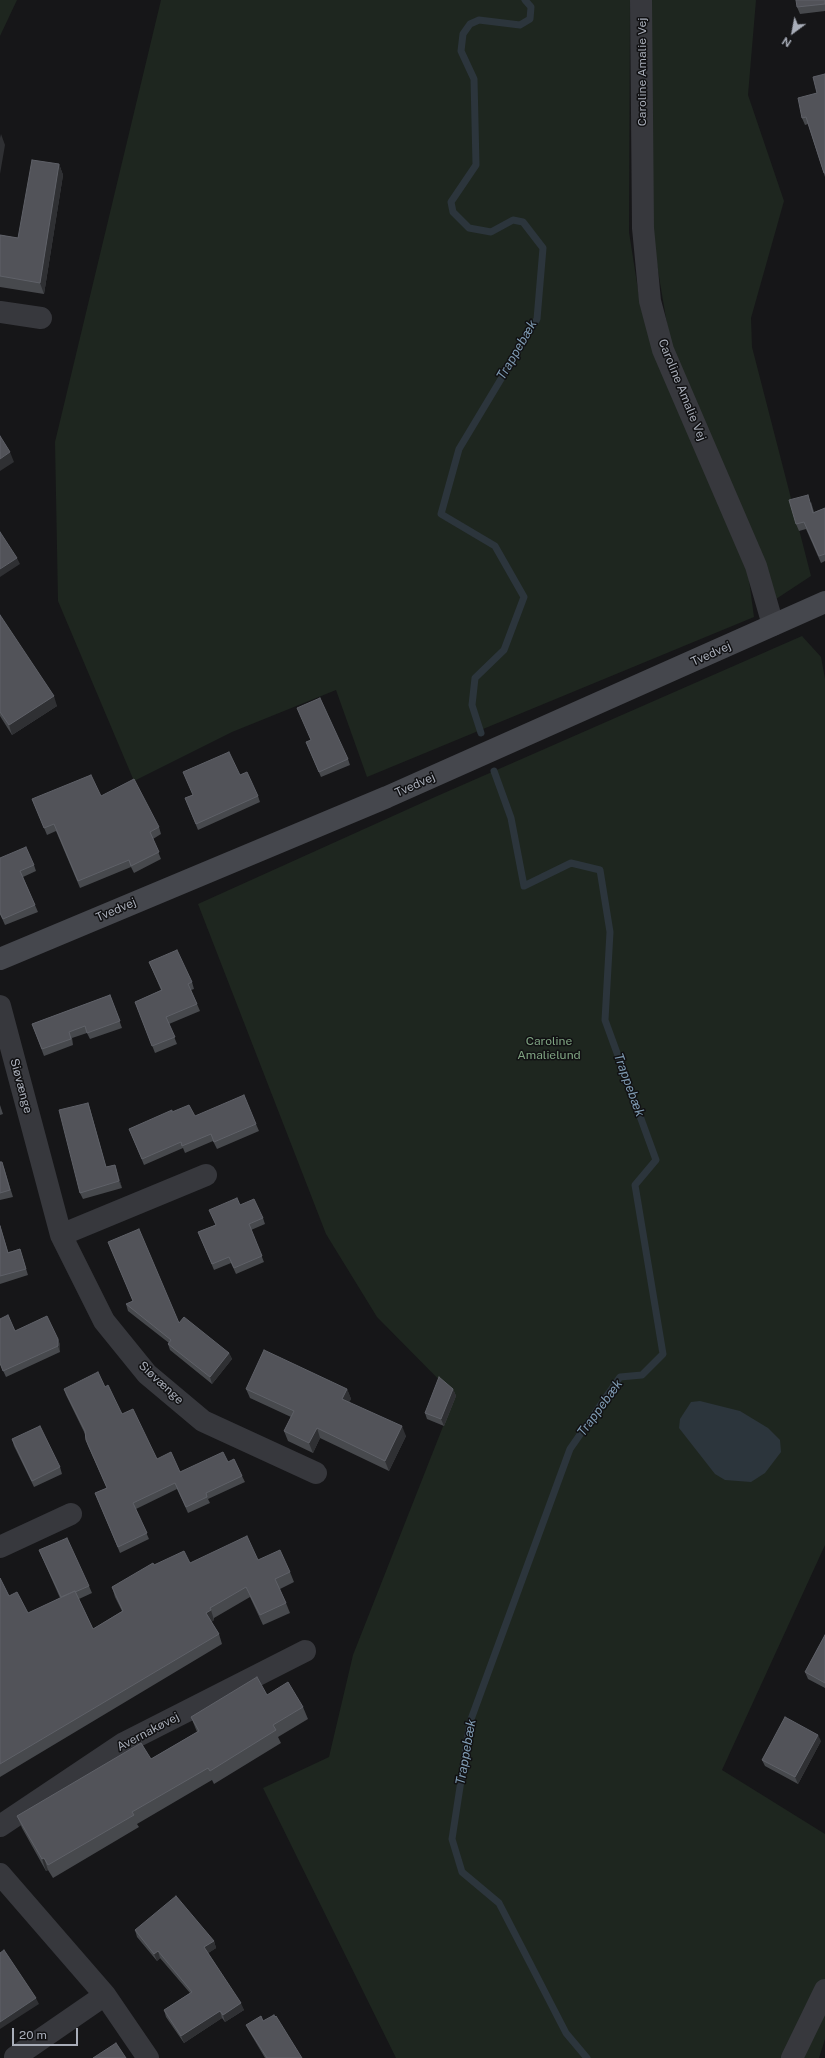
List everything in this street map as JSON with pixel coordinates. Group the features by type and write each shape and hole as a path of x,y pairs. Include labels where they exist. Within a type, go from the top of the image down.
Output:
{"street":[{"name":"Caroline Amalie Vej","path":"641,0 643,228 650,301 663,350 756,566 773,625"},
{"path":"0,312 41,318"},
{"name":"Tvedvej","path":"0,959 387,797 825,602"},
{"name":"Siøvænge","path":"0,1006 61,1235 104,1321 147,1374 203,1421 316,1473"},
{"path":"61,1235 206,1175"},
{"path":"0,1547 71,1514"},
{"name":"Avernakøvej","path":"0,1826 124,1743 305,1651"},
{"path":"0,1874 105,1994 148,2058"},
{"path":"792,2058 825,1990"},
{"path":"15,2057 105,1994"}],"green space":[{"path":"0,0 17,0 0,36"},
{"path":"161,0 630,0 629,232 641,309 747,565 754,617 367,777 336,690 232,732 134,781 58,601 55,442"},
{"path":"649,0 756,0 748,95 784,201 751,318 752,347 811,576 773,601 671,348 651,229"},
{"name":"Caroline Amalielund","path":"802,636 821,657 825,679 825,1545 722,1770 825,1834 825,2039 819,2058 396,2058 263,1788 329,1757 353,1655 455,1396 377,1317 326,1234 198,904 435,797"}],"shaded area":[{"path":"700,1401 740,1411 768,1428 780,1440 781,1452 765,1473 751,1482 725,1480 715,1474 679,1428 680,1419 691,1402"}],"building":[{"path":"796,0 825,0 825,4 797,7"},
{"path":"825,74 824,173 806,117 802,118 798,98 817,93 813,77"},
{"path":"32,160 59,164 40,283 0,276 0,235 18,238"},
{"path":"0,436 10,452 0,459"},
{"path":"808,495 813,513 825,508 825,554 819,556 804,522 796,524 789,500"},
{"path":"0,532 17,558 0,569"},
{"path":"0,615 54,696 9,725 0,712"},
{"path":"320,698 348,759 319,772 306,742 311,740 297,708"},
{"path":"229,752 240,775 247,772 258,796 196,824 185,798 193,795 183,772"},
{"path":"91,775 101,796 134,779 159,827 150,832 159,852 131,866 129,860 78,881 54,824 44,828 32,799"},
{"path":"26,847 34,865 20,871 35,905 3,919 0,913 0,858"},
{"path":"177,950 192,982 188,984 197,1004 166,1017 175,1037 152,1046 135,1002 162,990 149,962"},
{"path":"110,995 120,1021 87,1033 85,1026 69,1032 71,1039 42,1049 32,1024"},
{"path":"244,1095 256,1124 214,1142 211,1134 182,1146 181,1142 142,1159 129,1129 172,1110 172,1112 189,1105 195,1116"},
{"path":"88,1103 106,1167 115,1165 119,1181 80,1193 59,1110"},
{"path":"0,1162 2,1162 10,1190 0,1193"},
{"path":"237,1198 240,1205 254,1199 263,1218 249,1224 262,1256 234,1268 229,1257 212,1264 198,1232 216,1225 209,1210"},
{"path":"0,1226 8,1253 20,1249 26,1269 0,1276"},
{"path":"139,1229 179,1323 184,1317 229,1353 210,1377 168,1344 171,1340 126,1304 133,1301 108,1242"},
{"path":"8,1315 15,1331 47,1316 58,1339 58,1346 3,1371 0,1363 0,1319"},
{"path":"264,1350 347,1389 342,1399 402,1426 385,1461 317,1428 309,1443 284,1431 294,1411 246,1389"},
{"path":"98,1372 105,1387 108,1385 122,1414 133,1409 157,1459 171,1452 180,1472 223,1452 228,1462 234,1459 242,1476 206,1493 207,1497 186,1507 175,1483 133,1503 147,1533 118,1547 95,1493 107,1488 86,1440 85,1431 64,1389"},
{"path":"439,1377 453,1389 441,1419 425,1413"},
{"path":"40,1426 60,1467 32,1481 12,1439"},
{"path":"247,1536 258,1560 280,1550 290,1572 275,1579 286,1603 260,1615 246,1587 210,1608 211,1610 206,1613 219,1634 0,1764 0,1578 9,1596 17,1592 28,1613 75,1591 93,1629 123,1611 112,1587 153,1563 154,1565 184,1551 190,1563"},
{"path":"67,1538 89,1586 61,1597 39,1550"},
{"path":"825,1635 825,1683 805,1672"},
{"path":"257,1677 267,1695 288,1682 303,1707 273,1725 276,1730 210,1771 208,1768 132,1812 134,1815 48,1865 44,1858 42,1859 17,1816 141,1743 151,1759 199,1731 191,1717"},
{"path":"785,1717 818,1735 795,1777 762,1760"},
{"path":"176,1896 214,1941 204,1947 241,2003 223,2015 220,2011 181,2036 164,2010 192,1992 158,1951 154,1954 135,1930"},
{"path":"4,1950 36,1998 0,2022 0,1953"},
{"path":"274,2015 302,2058 267,2058 246,2025 261,2016 263,2021"},
{"path":"116,2043 126,2058 93,2058"}],"waterway":[{"name":"Trappebæk","path":"481,733 472,705 475,678 504,650 524,597 495,546 441,514 459,449 537,319 543,248 523,222 513,220 491,232 469,228 453,212 451,202 476,165 474,79 461,51 463,34 470,24 479,20 520,25 530,19 531,7 525,0"},
{"name":"Trappebæk","path":"494,771 511,818 524,886 571,863 600,870 610,932 605,1020 656,1160 635,1185 663,1354 642,1375 620,1377 570,1449 470,1722 452,1839 462,1872 499,1903 566,2033 587,2058"}]}
